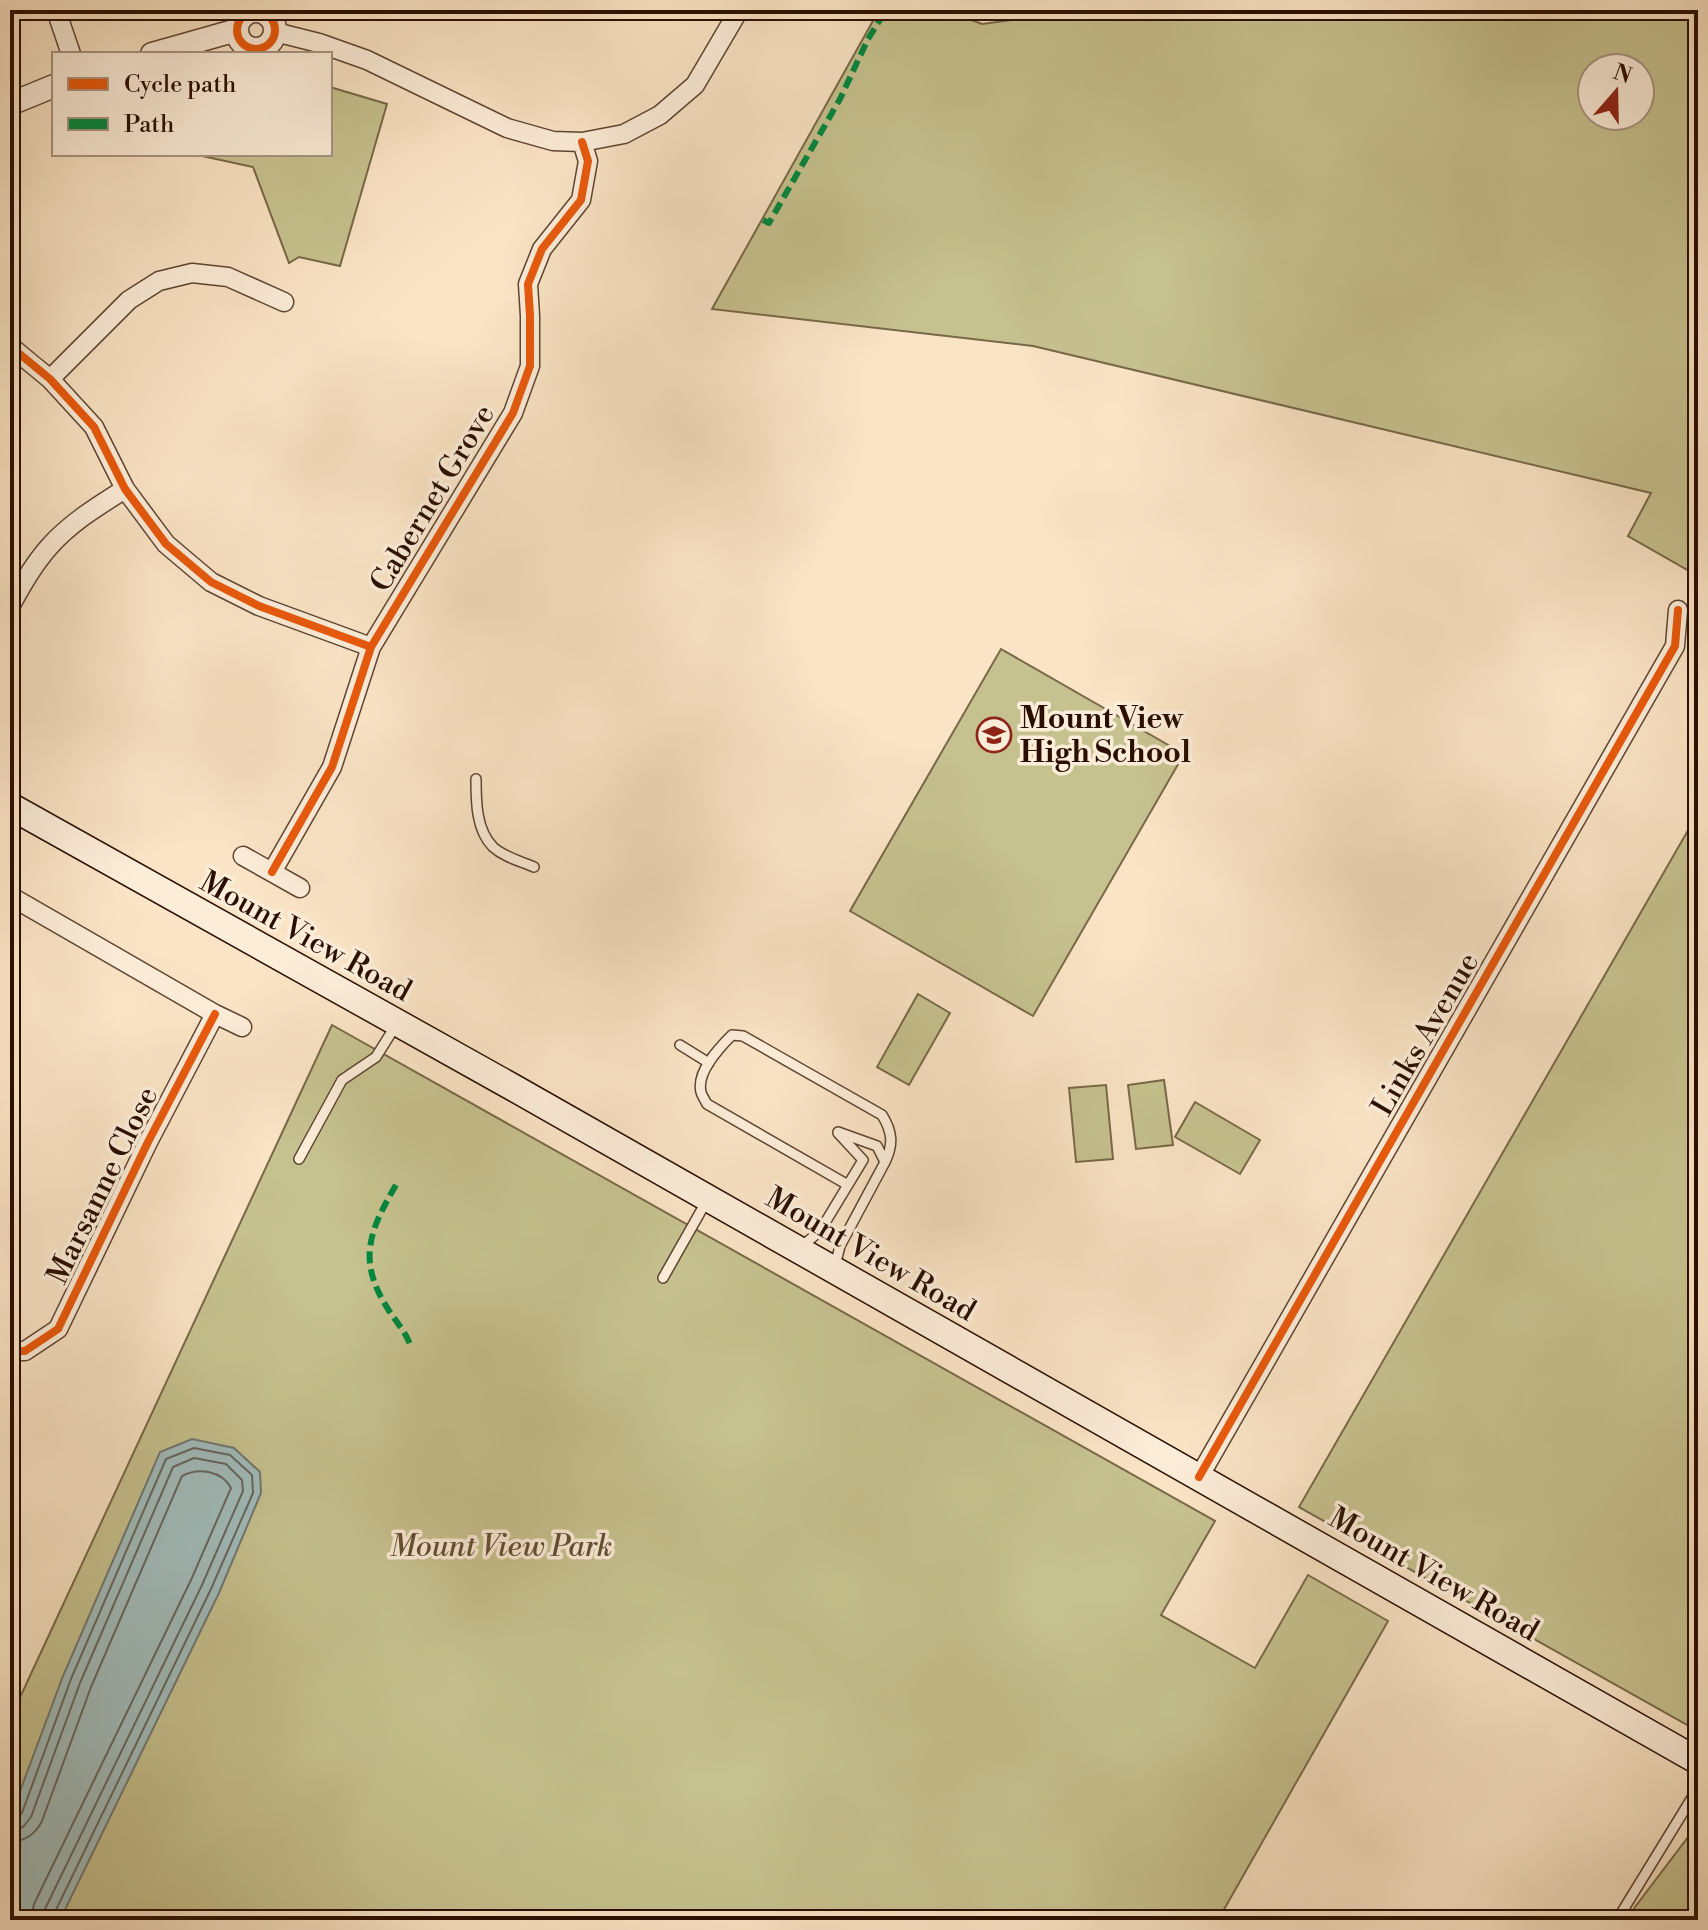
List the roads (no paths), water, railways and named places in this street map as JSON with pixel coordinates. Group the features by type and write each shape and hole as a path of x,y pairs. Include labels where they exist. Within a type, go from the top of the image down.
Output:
{"main road":[{"name":"Mount View Road","path":"10,806 1698,1761"}],"street":[{"path":"56,10 70,52"},
{"path":"275,32 367,60 507,128 553,141 582,142 624,134 660,115 695,85 739,10"},
{"path":"255,11 266,14 275,26 268,45 263,48 253,49 243,44 237,30 242,17 255,11"},
{"path":"159,52 237,30"},
{"path":"10,104 52,87"},
{"name":"Cabernet Grove","path":"272,872 332,767 371,647 513,413 530,366 528,284 542,249 581,200 588,161 582,142"},
{"path":"50,379 129,300 159,281 192,273 228,277 284,302"},
{"path":"10,346 50,379 94,427 125,489 166,544 211,582 259,606 371,647"},
{"path":"10,607 49,547 79,519 125,489"},
{"name":"Links Avenue","path":"1199,1477 1675,646 1678,610"},
{"path":"243,856 300,888"},
{"path":"10,896 242,1027"},
{"name":"Marsanne Close","path":"10,1351 25,1351 58,1329 148,1142 215,1014"}],"lane":[{"path":"476,779 476,808 491,845 506,856 534,867"},
{"path":"299,1159 342,1080 376,1057 397,1023"},
{"path":"834,1270 840,1246 890,1151 891,1131 882,1115 743,1036 732,1035 715,1052 700,1079 701,1093 707,1104 848,1185"},
{"path":"680,1045 709,1063"},
{"path":"798,1250 820,1231 863,1160 838,1132 877,1146 885,1162"},
{"path":"663,1278 708,1199"},
{"path":"1617,1920 1698,1788"}],"water":[{"path":"192,1439 234,1448 260,1472 261,1493 219,1593 60,1920 10,1920 10,1818 63,1676 160,1452"}],"place":[{"name":"Mount View High School","path":"994,735"}],"park label":[{"name":"Mount View Park","path":"501,1546"}]}
